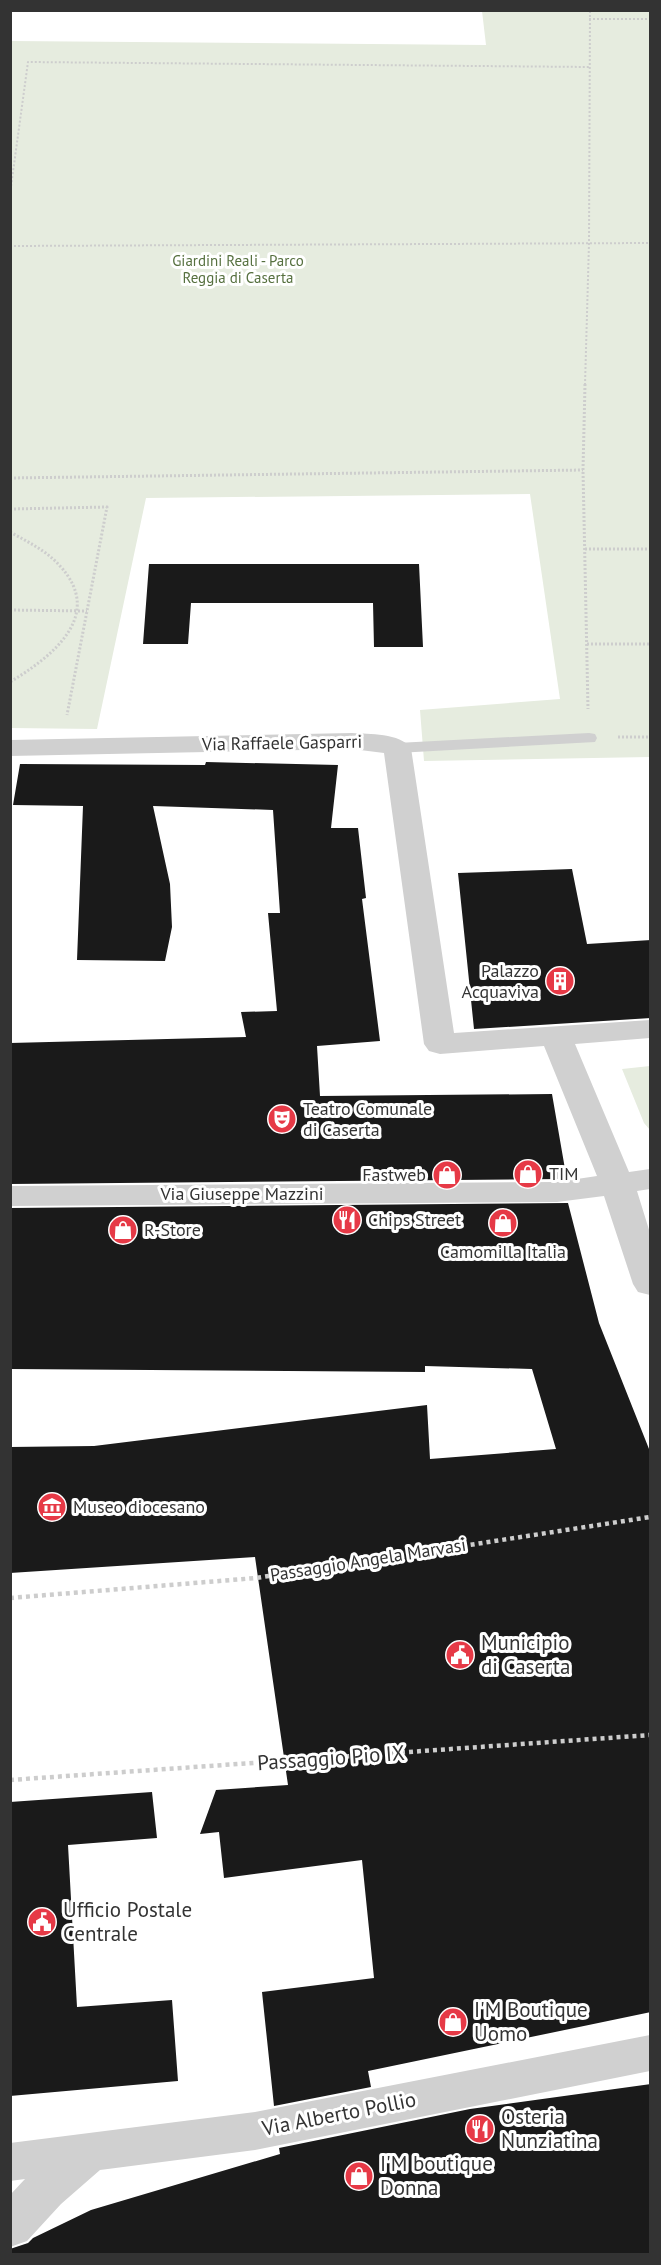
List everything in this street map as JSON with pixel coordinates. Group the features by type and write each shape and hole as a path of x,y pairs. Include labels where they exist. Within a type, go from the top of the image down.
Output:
{"street":[{"name":"Via Raffaele Gasparri","path":"10,748 352,741 379,743 397,748"},
{"path":"397,748 440,1044 651,1029"},
{"path":"556,1036 620,1194 651,1284"},
{"name":"Via Giuseppe Mazzini","path":"10,1196 557,1192 620,1194 651,1179"},
{"name":"Via Alberto Pollio","path":"18,2161 255,2131 651,2053"},
{"path":"10,2227 45,2190 89,2152"}],"lane":[{"path":"397,748 589,738"}],"path":[{"path":"590,10 589,243 583,470 589,738 651,736"},
{"path":"589,19 651,19"},
{"path":"10,194 28,62 589,67"},
{"path":"10,246 651,243"},
{"path":"10,478 583,470"},
{"path":"10,509 107,507 66,719"},
{"path":"10,532 34,543 60,562 75,586 78,611 70,633 52,654 25,675 10,682"},
{"path":"585,549 651,549"},
{"path":"10,610 87,611"},
{"path":"587,644 651,644"},
{"name":"Passaggio Angela Marvasi","path":"10,1598 256,1578 651,1517"},
{"name":"Passaggio Pio IX","path":"10,1780 651,1734"}],"green space":[{"name":"Giardini Reali - Parco Reggia di Caserta","path":"482,11 650,11 650,757 424,761 420,710 560,699 530,494 146,498 97,729 11,728 11,41 486,45"},
{"path":"650,1066 650,1130 644,1123 622,1069"}],"building":[{"path":"149,564 419,564 423,647 374,647 373,603 191,603 188,644 143,644"},
{"path":"206,762 338,765 331,828 358,828 366,898 362,899 380,1041 317,1046 320,1096 552,1094 565,1169 560,1169 562,1179 10,1184 10,1043 246,1037 241,1012 277,1011 268,913 280,913 273,810 153,806 170,884 172,927 165,961 77,960 83,806 13,805 20,764 205,765"},
{"name":"Palazzo Acquaviva","path":"572,869 587,944 651,940 651,1018 474,1029 458,873"},
{"path":"568,1203 599,1323 651,1454 651,2012 368,2071 371,2087 274,2106 262,1992 374,1978 362,1860 224,1878 219,1832 200,1834 216,1790 288,1785 255,1557 10,1573 10,1447 94,1446 427,1405 430,1459 556,1449 532,1369 425,1366 425,1372 10,1369 10,1208"},
{"name":"Ufficio Postale Centrale","path":"152,1792 157,1838 68,1845 77,2007 172,2000 178,2081 10,2096 10,1802"},
{"path":"651,2084 651,2254 10,2254 10,2249 28,2243 33,2238 91,2210 280,2154 279,2148 470,2109"}],"place":[{"name":"Palazzo Acquaviva","path":"560,981"},
{"name":"Teatro Comunale di Caserta","path":"282,1119"},
{"name":"TIM","path":"528,1174"},
{"name":"Fastweb","path":"447,1175"},
{"name":"Chips Street","path":"347,1220"},
{"name":"Camomilla Italia","path":"503,1223"},
{"name":"R-Store","path":"123,1230"},
{"name":"Museo diocesano","path":"52,1507"},
{"name":"Municipio di Caserta","path":"460,1655"},
{"name":"Ufficio Postale Centrale","path":"42,1922"},
{"name":"I'M Boutique Uomo","path":"453,2022"},
{"name":"Osteria Nunziatina","path":"480,2129"},
{"name":"I'M boutique Donna","path":"359,2176"}]}
